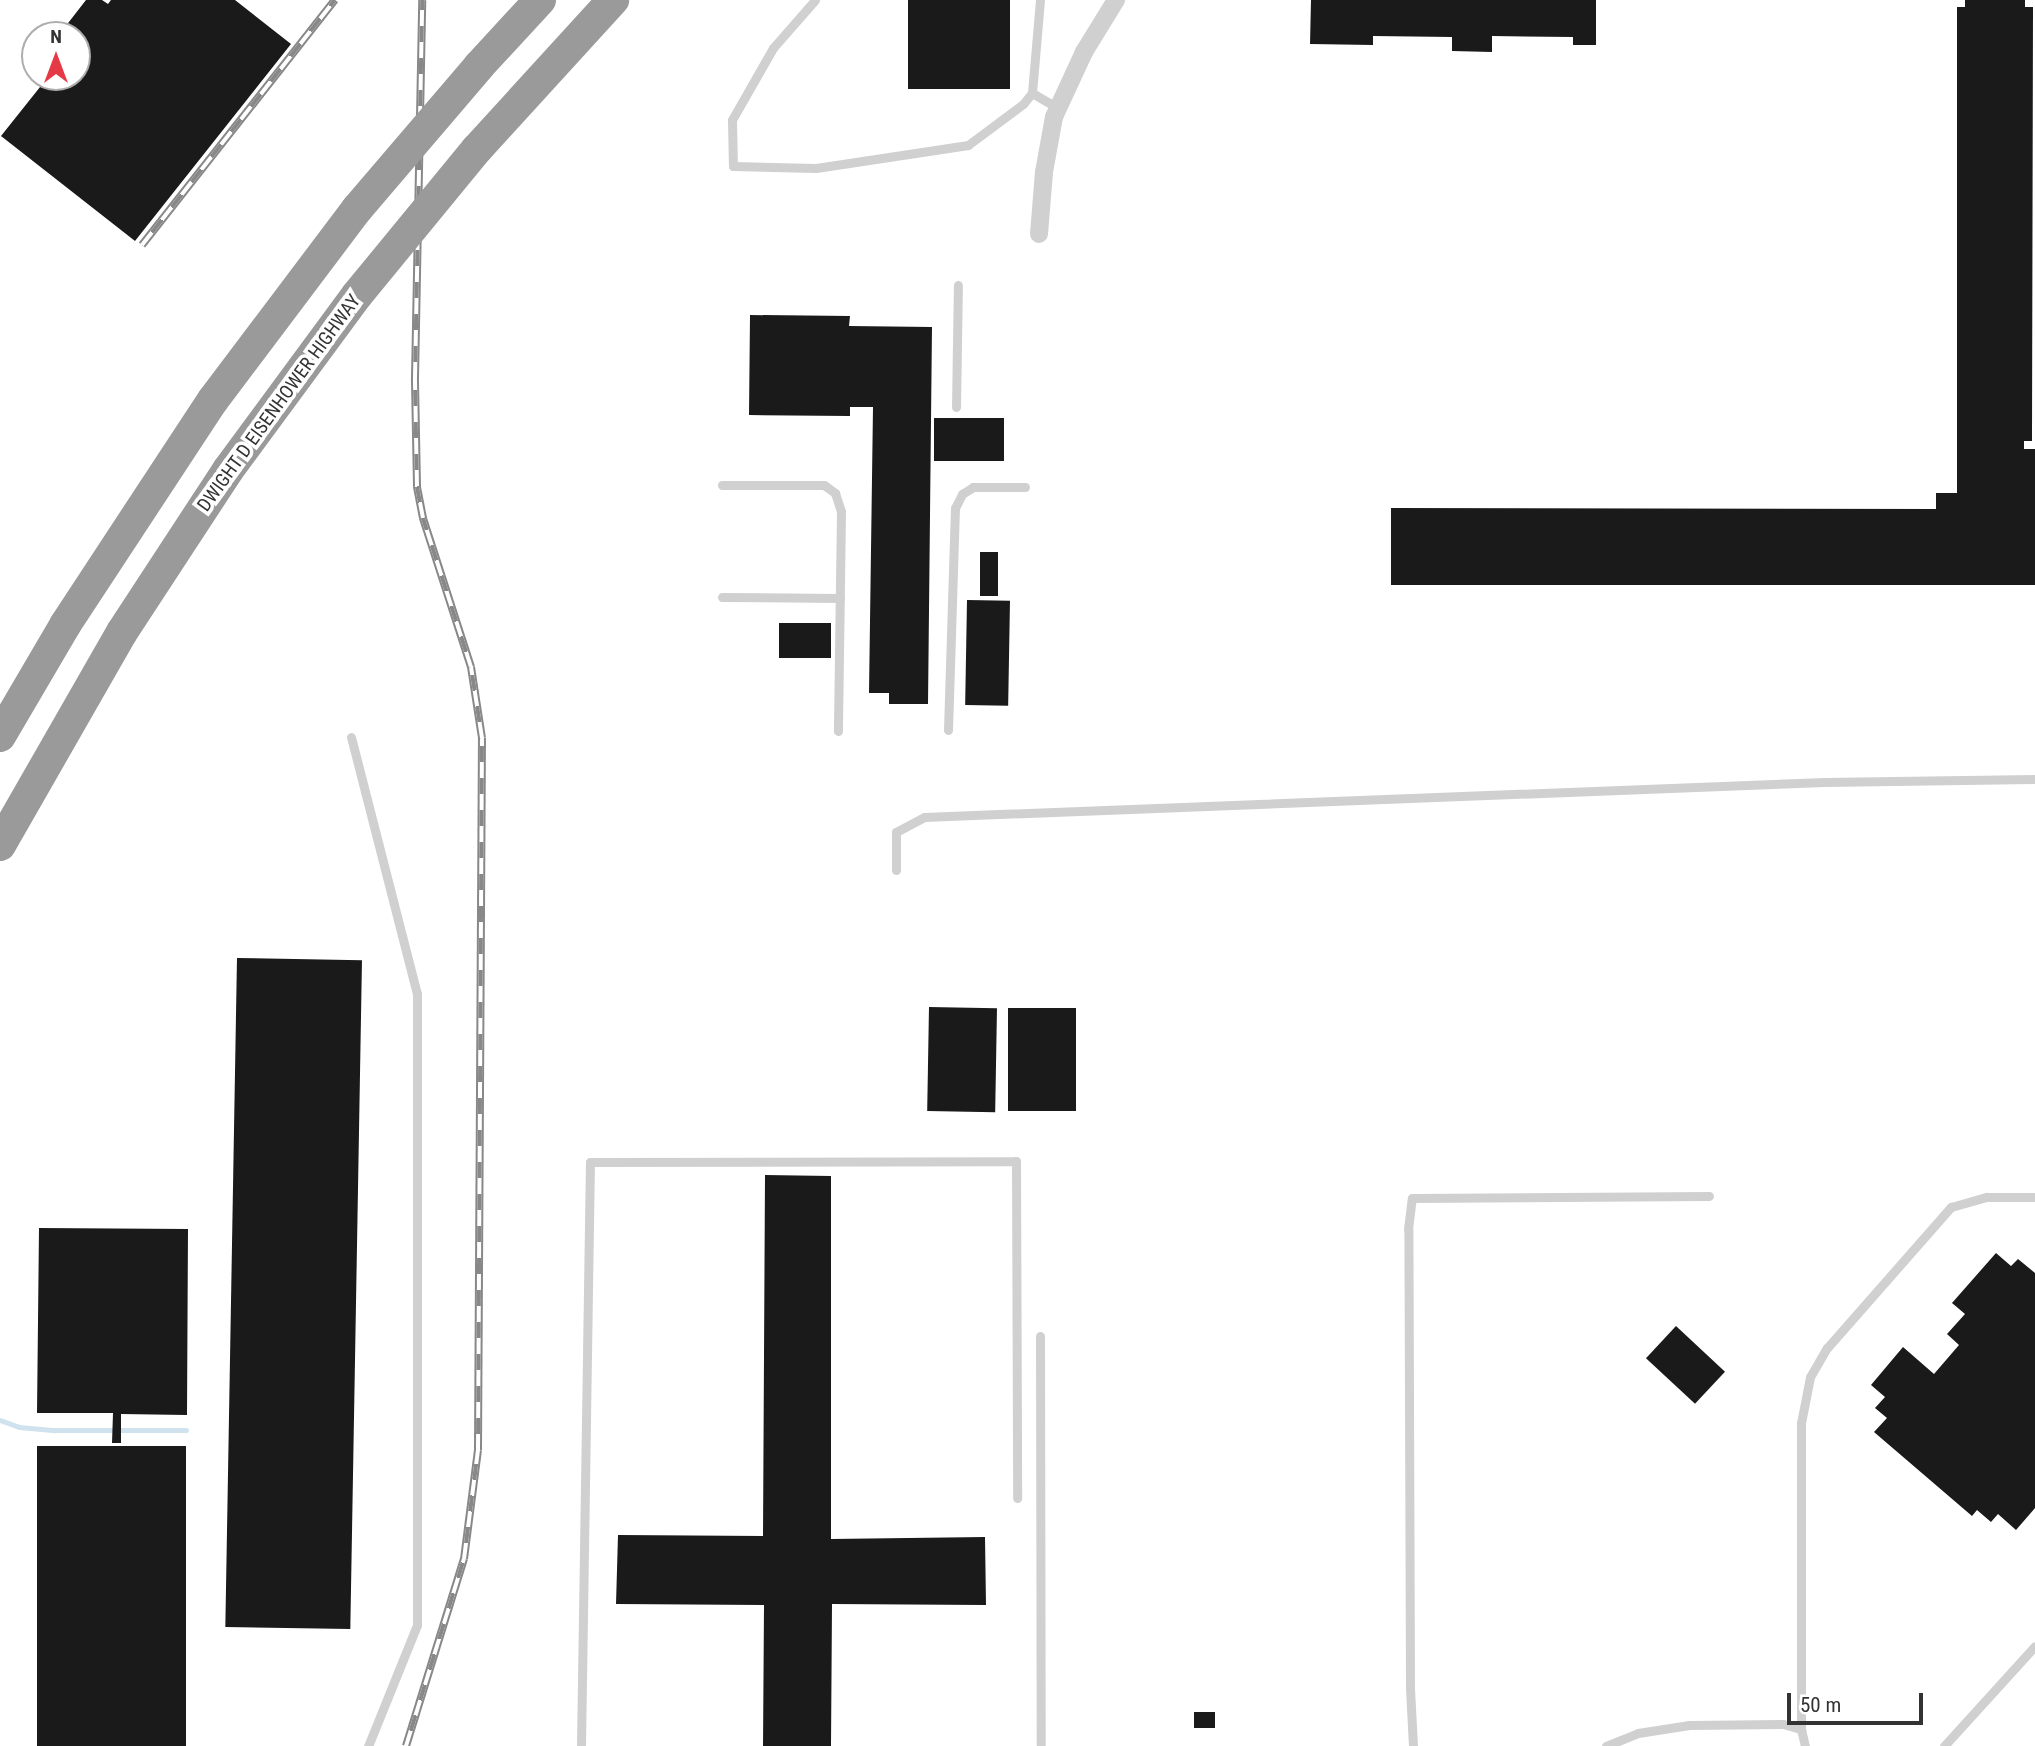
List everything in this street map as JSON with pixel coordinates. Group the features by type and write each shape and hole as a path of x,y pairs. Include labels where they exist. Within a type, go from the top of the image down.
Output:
{"highway":[{"path":"0,736 84,596 213,400 357,209 479,66 540,0"},
{"name":"DWIGHT D EISENHOWER HIGHWAY","path":"0,845 122,632 228,470 357,295 477,149 612,0"}],"street":[{"path":"1039,234 1044,172 1058,108 1084,52 1116,0"}],"lane":[{"path":"815,0 773,48 732,120 733,166 816,168 968,145 1023,104 1032,93 1040,0"},
{"path":"1032,93 1058,108"},
{"path":"956,407 958,285"},
{"path":"722,485 824,485 835,493 841,511 838,730"},
{"path":"948,730 955,508 962,494 973,488 1026,488"},
{"path":"722,597 840,598"},
{"path":"351,737 417,994 417,1625 368,1746"},
{"path":"896,870 897,832 924,817 1824,782 2035,779"},
{"path":"581,1746 590,1162 1016,1161 1017,1499"},
{"path":"1413,1746 1410,1688 1408,1256 1412,1198 1710,1196"},
{"path":"1805,1746 1801,1729 1801,1423 1810,1377 1827,1348 1951,1208 1987,1197 2035,1197"},
{"path":"1040,1336 1041,1746"},
{"path":"1944,1746 2035,1646"},
{"path":"1606,1746 1638,1733 1689,1725 1783,1724 1801,1729"}],"building":[{"path":"86,0 102,0 108,4 111,0 235,0 291,44 135,241 1,136 37,91 91,91 91,21 70,21"},
{"path":"908,0 1010,0 1010,89 908,89"},
{"path":"1311,0 1596,0 1596,45 1573,45 1573,37 1492,36 1492,52 1452,51 1452,37 1373,36 1373,45 1310,44"},
{"path":"1965,0 2025,0 2025,7 2033,7 2032,441 2024,441 2024,449 2035,449 2035,585 1391,585 1391,508 1936,509 1936,493 1957,493 1957,7 1965,7"},
{"path":"750,315 850,316 849,326 932,327 928,704 889,704 889,693 869,693 873,407 850,407 850,416 749,415"},
{"path":"934,418 1004,418 1004,461 934,461"},
{"path":"980,552 998,552 998,596 980,596"},
{"path":"967,600 1010,601 1008,706 965,705"},
{"path":"779,623 831,623 831,658 779,658"},
{"path":"237,958 362,960 350,1629 225,1627"},
{"path":"929,1007 997,1008 995,1112 927,1111"},
{"path":"1008,1008 1076,1008 1076,1111 1008,1111"},
{"path":"765,1175 831,1176 831,1539 985,1537 986,1605 832,1604 831,1746 763,1746 764,1605 616,1604 618,1535 763,1536"},
{"path":"39,1228 188,1229 187,1415 121,1414 121,1443 112,1443 113,1413 37,1413"},
{"path":"1996,1253 2011,1266 2018,1259 2035,1273 2035,1508 2016,1530 1998,1514 1991,1522 1977,1510 1972,1516 1874,1432 1887,1418 1875,1408 1885,1397 1871,1385 1903,1347 1934,1374 1959,1345 1947,1334 1965,1314 1952,1303"},
{"path":"1676,1326 1725,1372 1695,1404 1646,1358"},
{"path":"37,1446 186,1446 186,1746 37,1746"},
{"path":"1194,1712 1215,1712 1215,1728 1194,1728"}],"waterway":[{"path":"0,1420 19,1427 55,1430 186,1430"}],"railway":[{"path":"142,245 335,0"},
{"path":"406,1746 464,1559 478,1450 482,738 471,667 423,518 417,486 415,378 422,0"}]}
